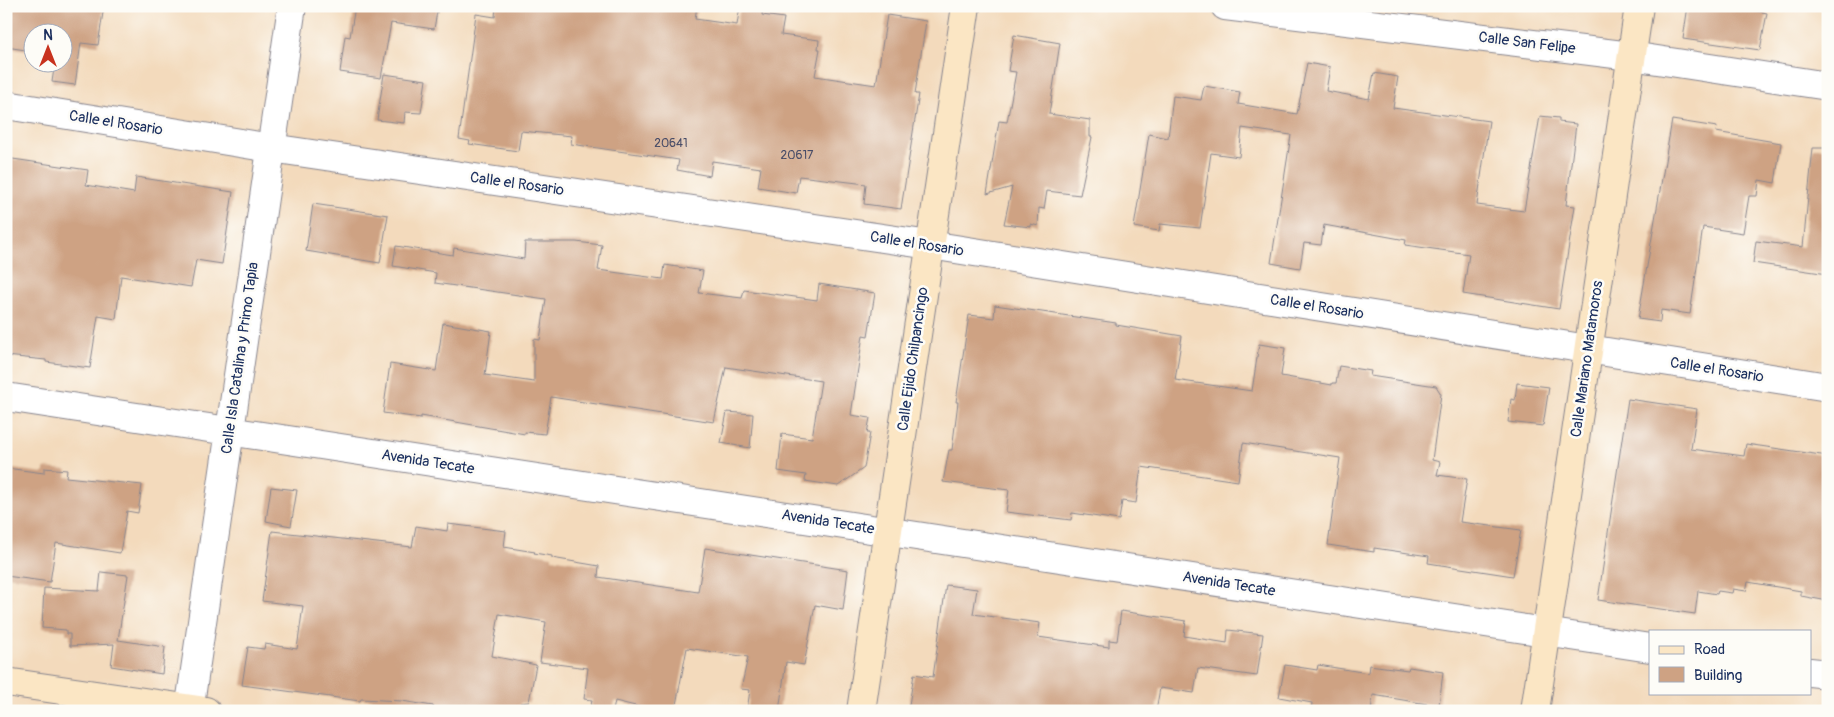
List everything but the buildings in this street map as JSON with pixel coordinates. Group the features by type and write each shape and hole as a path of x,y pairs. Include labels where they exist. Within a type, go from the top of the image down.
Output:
{"street":[{"name":"Calle Isla Catalina y Primo Tapia","path":"195,710 229,432 292,6"},
{"name":"Calle Ejido Chilpancingo","path":"861,711 966,6"},
{"name":"Calle San Felipe","path":"1225,6 1631,56 1828,86"},
{"name":"Calle Mariano Matamoros","path":"1534,711 1639,6"},
{"name":"Calle el Rosario","path":"6,105 271,148 930,246 1828,387"},
{"name":"Avenida Tecate","path":"6,397 1649,648"},
{"path":"1812,672 1828,674"},
{"path":"6,682 195,710"}]}
